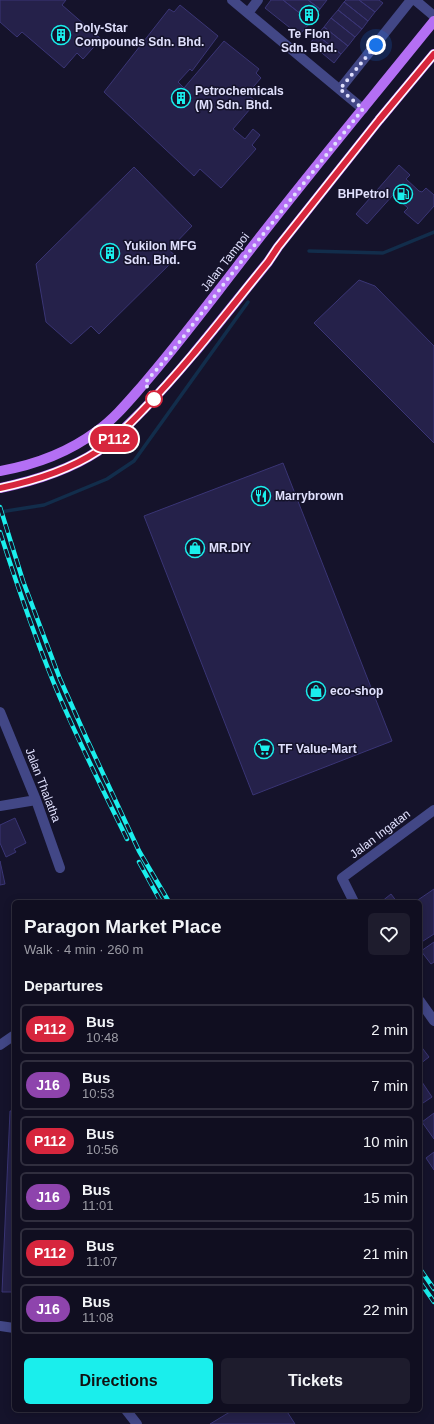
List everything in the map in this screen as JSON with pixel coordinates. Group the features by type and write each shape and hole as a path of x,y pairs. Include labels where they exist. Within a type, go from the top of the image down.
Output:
{"main road":[{"name":"Jalan Tampoi","path":"0,471 20,467 74,446 98,431 127,404 171,353 237,267 434,20"},
{"path":"0,488 25,483 60,471 97,451 115,438 163,390 268,262 278,247 379,120 434,54"}],"street":[{"path":"232,0 363,109"},
{"path":"248,13 258,0"},
{"path":"340,89 411,0"},
{"path":"415,0 434,16"},
{"name":"Jalan Thalatha","path":"0,712 36,800 60,868"},
{"path":"0,806 36,800"},
{"name":"Jalan Ingatan","path":"353,900 342,878 434,810"},
{"path":"422,1004 434,1021"},
{"path":"0,1045 12,1037"},
{"path":"0,1326 12,1328"},
{"path":"128,1412 137,1424"}],"building":[{"name":"Poly-Star Compounds Sdn. Bhd.","path":"0,0 66,0 62,5 101,39 83,59 77,53 64,68 22,32 17,37 0,22"},
{"path":"271,0 283,0 311,22 299,35 265,8"},
{"name":"Te Flon Sdn. Bhd.","path":"283,0 308,0 320,9 311,22"},
{"name":"Te Flon Sdn. Bhd.","path":"308,0 327,0 320,9"},
{"path":"346,0 359,0 375,12 368,21 344,2"},
{"path":"359,0 379,0 383,3 375,12"},
{"path":"344,2 368,21 362,29 338,10"},
{"name":"Petrochemicals (M) Sdn. Bhd.","path":"180,5 218,36 192,71 190,69 178,82 184,88 224,41 259,69 256,73 261,78 247,94 256,102 233,129 245,139 253,129 260,135 252,145 256,149 221,188 200,169 194,176 104,92 169,9 174,12"},
{"path":"338,10 362,29 355,37 331,18"},
{"path":"331,18 355,37 348,46 324,27"},
{"path":"324,27 348,46 341,54 317,35"},
{"path":"317,35 341,54 334,63 310,43"},
{"name":"BHPetrol","path":"399,165 410,175 406,179 419,191 422,192 426,188 434,195 434,206 418,224 404,212 408,208 393,195 367,224 356,214"},
{"name":"Yukilon MFG Sdn. Bhd.","path":"134,167 192,226 169,250 177,257 99,334 91,326 71,344 46,322 36,264"},
{"path":"359,280 375,286 434,346 434,443 314,323"},
{"path":"283,463 392,741 253,795 144,516"},
{"path":"15,818 26,843 14,849 16,852 6,857 0,843 0,825"},
{"path":"0,861 5,884 0,885"},
{"path":"434,889 434,934 422,942 422,900 418,900"},
{"path":"391,894 396,900 384,900"},
{"path":"434,942 434,962 431,964 422,950"},
{"path":"422,1048 429,1057 422,1062"},
{"path":"422,1082 432,1097 422,1104"},
{"path":"10,1111 12,1111 12,1292 2,1292"},
{"path":"434,1113 434,1139 422,1122"},
{"path":"434,1152 434,1170 426,1158"},
{"path":"230,1412 287,1412 295,1424 210,1424"}],"waterway":[{"path":"309,251 383,253 434,232"},
{"path":"0,512 44,505 107,479 134,461 248,302"}],"railway":[{"path":"0,507 23,581 60,679 139,851 168,900"},
{"path":"0,532 25,607 61,701 127,839"},
{"path":"139,862 160,900"},
{"path":"422,1272 434,1289"},
{"path":"422,1285 434,1302"}],"bus line":[{"name":"P112","path":"0,488 25,483 60,471 97,451 115,438 163,390 268,262 278,247 379,120 434,54"}],"place":[{"name":"Te Flon Sdn. Bhd.","path":"309,15"},
{"name":"Poly-Star Compounds Sdn. Bhd.","path":"61,35"},
{"name":"Petrochemicals (M) Sdn. Bhd.","path":"181,98"},
{"name":"BHPetrol","path":"403,194"},
{"name":"Yukilon MFG Sdn. Bhd.","path":"110,253"},
{"name":"Marrybrown","path":"261,496"},
{"name":"MR.DIY","path":"195,548"},
{"name":"eco-shop","path":"316,691"},
{"name":"TF Value-Mart","path":"264,749"}],"route":[{"path":"154,399 145,383 171,353 237,267 363,109 340,89 376,45"}]}
